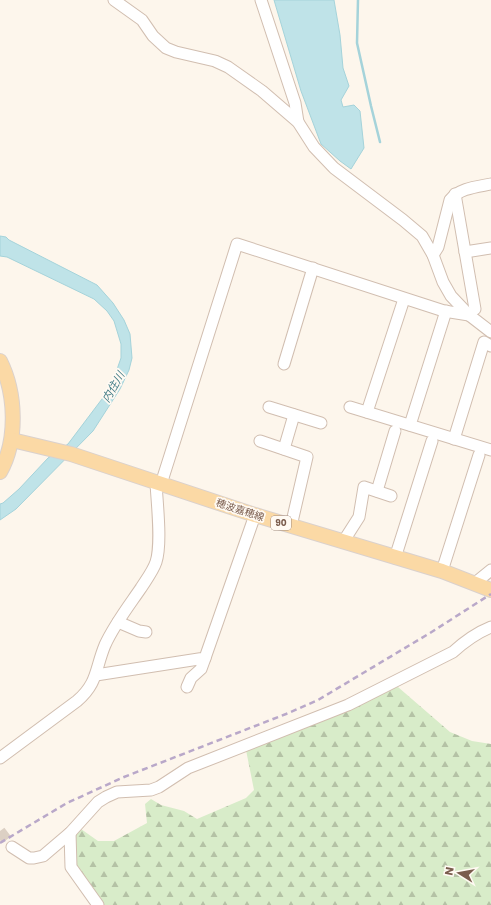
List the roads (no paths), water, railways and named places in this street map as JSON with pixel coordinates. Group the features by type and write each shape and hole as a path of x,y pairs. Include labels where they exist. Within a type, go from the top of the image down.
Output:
{"main road":[{"path":"0,361 10,392 12,411 12,440 7,460 0,472"},
{"name":"穂波嘉穂線","path":"12,440 71,454 255,515 442,571 491,590"}],"street":[{"path":"114,0 142,20 153,36 166,48 176,52 215,61 228,67 262,91 298,122 314,147 334,168 422,236 433,255 443,282 451,296 472,312 491,332"},
{"path":"261,0 295,103 298,122"},
{"path":"433,255 438,246 450,200 460,191 491,184"},
{"path":"455,194 465,252 472,312"},
{"path":"0,758 87,692 96,675 106,645 118,622 151,573 156,562 158,548 158,484 237,244 404,299 446,311 472,312"},
{"path":"465,252 491,248"},
{"path":"284,364 313,268"},
{"path":"367,412 404,299"},
{"path":"410,425 446,311"},
{"path":"454,438 484,342 491,346"},
{"path":"350,407 491,450"},
{"path":"269,408 321,423"},
{"path":"284,449 294,415"},
{"path":"377,491 395,431"},
{"path":"260,441 307,457 291,526"},
{"path":"395,558 432,441"},
{"path":"442,571 479,455"},
{"path":"343,542 359,516 364,487 391,496"},
{"path":"187,687 191,678 201,670 255,515"},
{"path":"474,583 491,570"},
{"path":"118,622 139,631 146,632"},
{"path":"12,846 29,858 38,858 43,856 70,833 98,802 106,797 117,792 151,790 159,787 188,768 348,705 453,652 466,640 491,627"},
{"path":"96,675 205,658"},
{"path":"70,833 70,864 72,870 98,905"}],"water":[{"path":"274,0 334,0 340,35 343,68 349,86 341,100 343,107 354,105 360,111 364,148 351,169 321,144 301,91"},
{"name":"内住川","path":"0,236 6,237 9,240 97,285 113,303 124,320 130,334 132,358 129,370 120,389 93,431 16,509 0,520 0,504 19,489 48,458 68,444 108,391 121,358 121,344 114,321 107,311 94,299 7,257 0,256"}],"waterway":[{"path":"358,0 357,43 380,142"}],"tunnel":[{"path":"0,831 12,847"}],"railway":[{"path":"0,843 67,803 124,777 286,714 318,700 430,633 491,594"}]}
